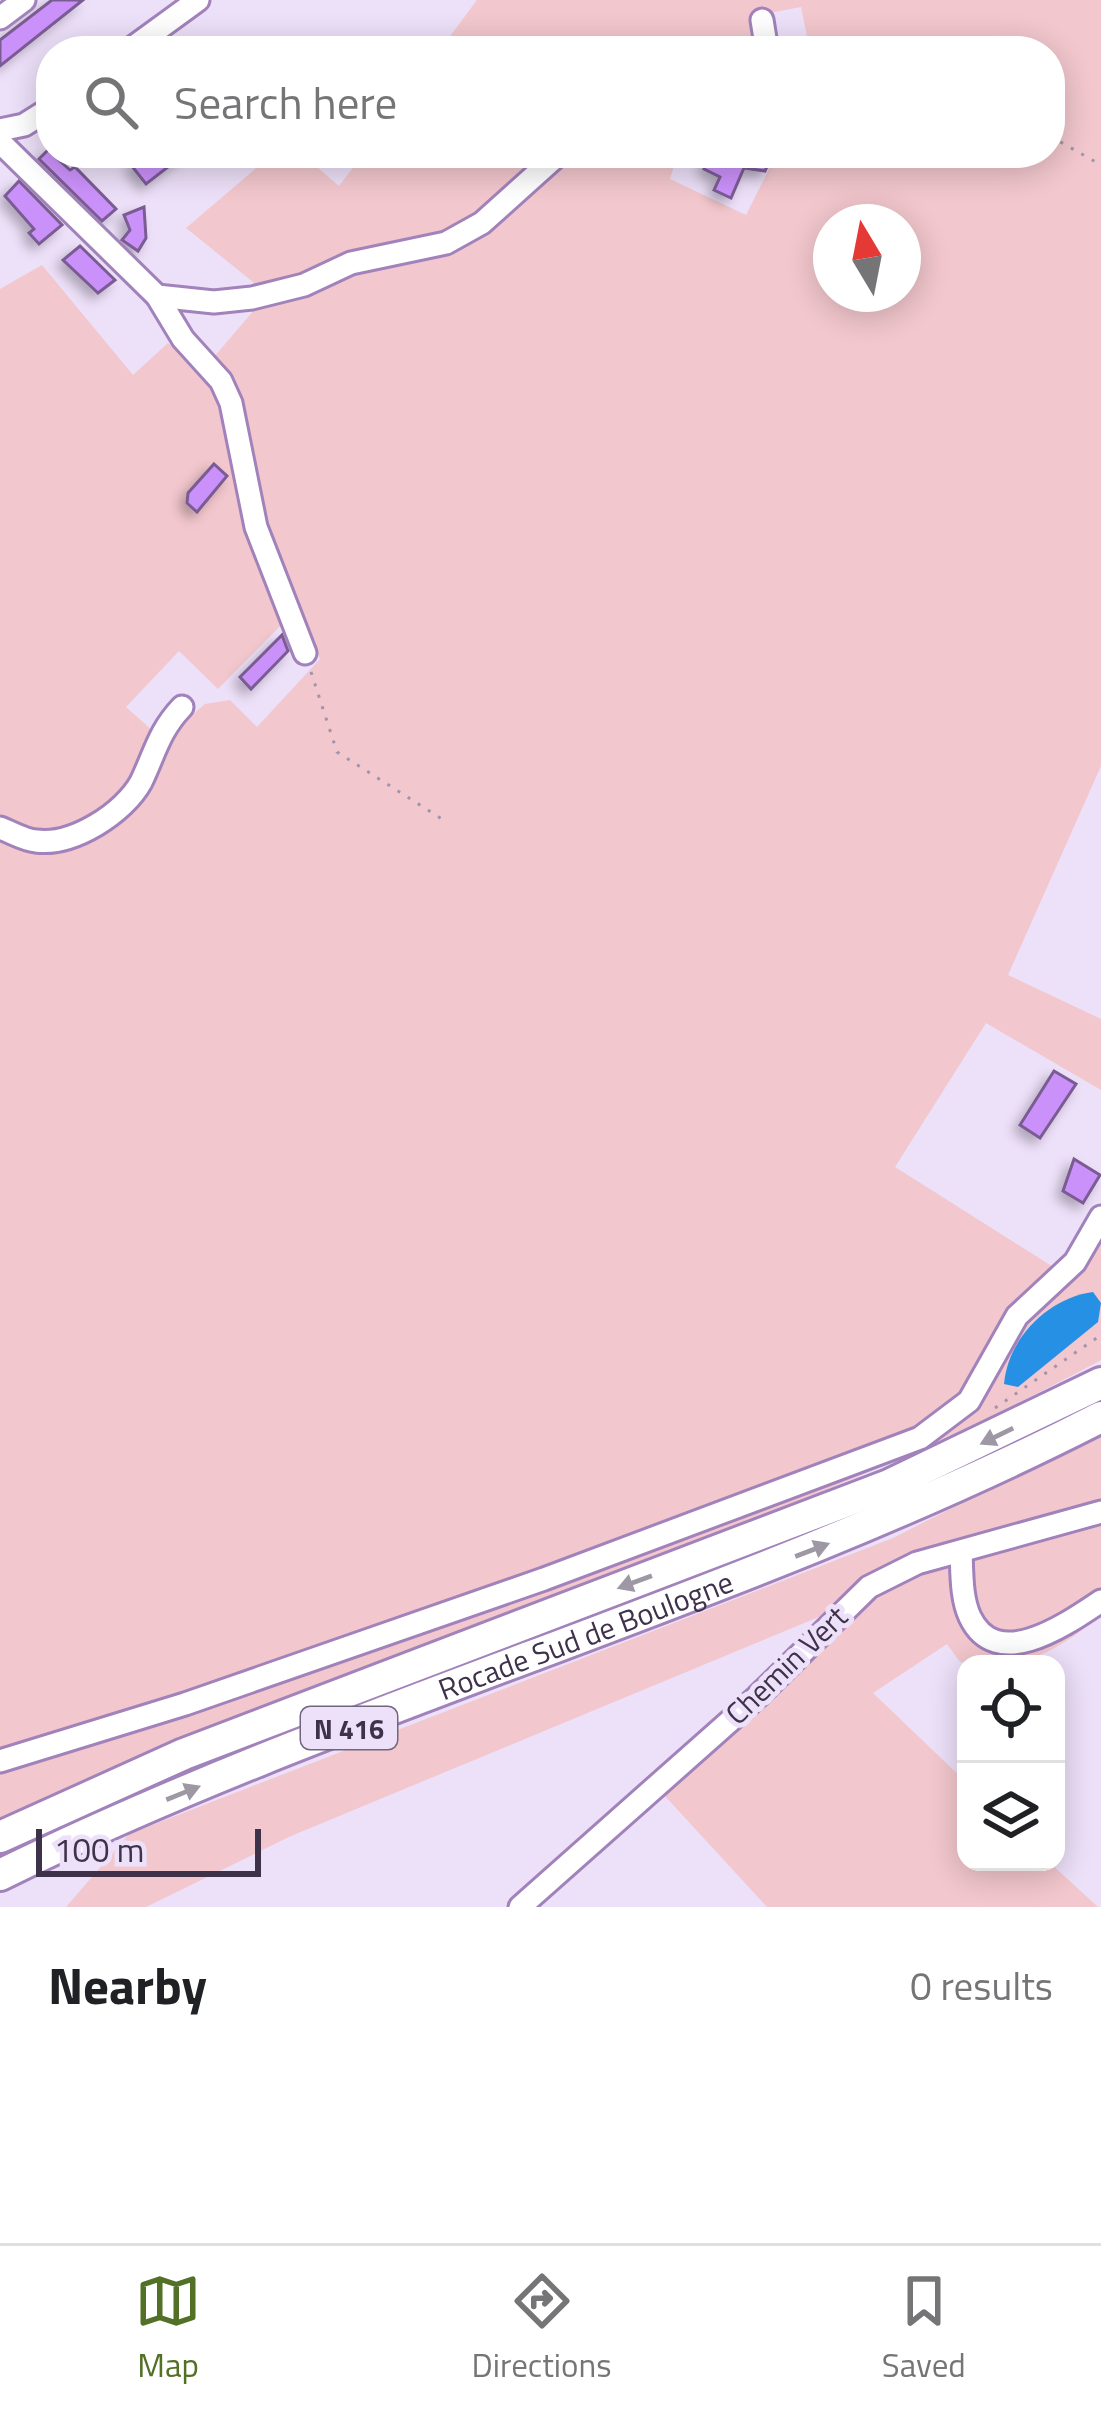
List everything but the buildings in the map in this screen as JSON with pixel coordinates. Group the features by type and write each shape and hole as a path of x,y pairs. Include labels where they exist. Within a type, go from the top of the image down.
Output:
{"highway":[{"name":"Rocade Sud de Boulogne","path":"0,1837 184,1754 889,1485 1101,1383"},
{"name":"Rocade Sud de Boulogne","path":"0,1875 203,1784 834,1542 1101,1417"}],"street":[{"path":"0,18 24,0"},
{"path":"149,36 199,0"},
{"path":"762,20 765,36"},
{"path":"0,130 36,117"},
{"path":"0,142 158,296 232,403 256,527 305,653"},
{"path":"158,296 214,302 252,298 304,285 351,263 446,243 482,223 543,168"},
{"path":"0,828 35,842 54,840 111,815 140,782 153,745 182,707"},
{"path":"0,1761 185,1704 544,1580 920,1438 968,1401 1017,1316 1075,1262 1101,1217"},
{"name":"Chemin Vert","path":"520,1907 757,1697 856,1596 900,1569 1101,1513"},
{"path":"961,1552 968,1615 976,1628 999,1641 1044,1636 1101,1601"}],"path":[{"path":"1065,145 1101,165"},
{"path":"305,653 338,752 445,821"},
{"path":"984,1414 1101,1335"}],"shaded area":[{"path":"477,0 1101,0 1101,766 1008,975 1101,1019 1101,1090 986,1023 895,1167 1066,1275 1101,1227 1101,1360 831,1488 274,1701 0,1819 0,289 42,265 133,375 168,343 202,371 255,309 253,282 186,228 256,168 318,168 339,186 353,168 673,168 670,179 746,215 770,168 1065,168 1065,36 807,36 801,7 754,16 757,36 450,36","holes":["299,607 320,659 257,727 230,700 205,704 163,740 126,707 179,651 218,689"]},
{"path":"1101,1432 1101,1616 1038,1655 957,1658 947,1644 873,1693 957,1773 957,1871 1059,1871 1098,1907 767,1907 664,1795 536,1907 513,1907 756,1691 826,1614 291,1836 146,1907 66,1907 129,1834 893,1538"}],"water":[{"path":"1093,1292 1101,1303 1098,1322 1018,1387 1004,1384 1013,1351 1033,1323 1061,1302"}]}
